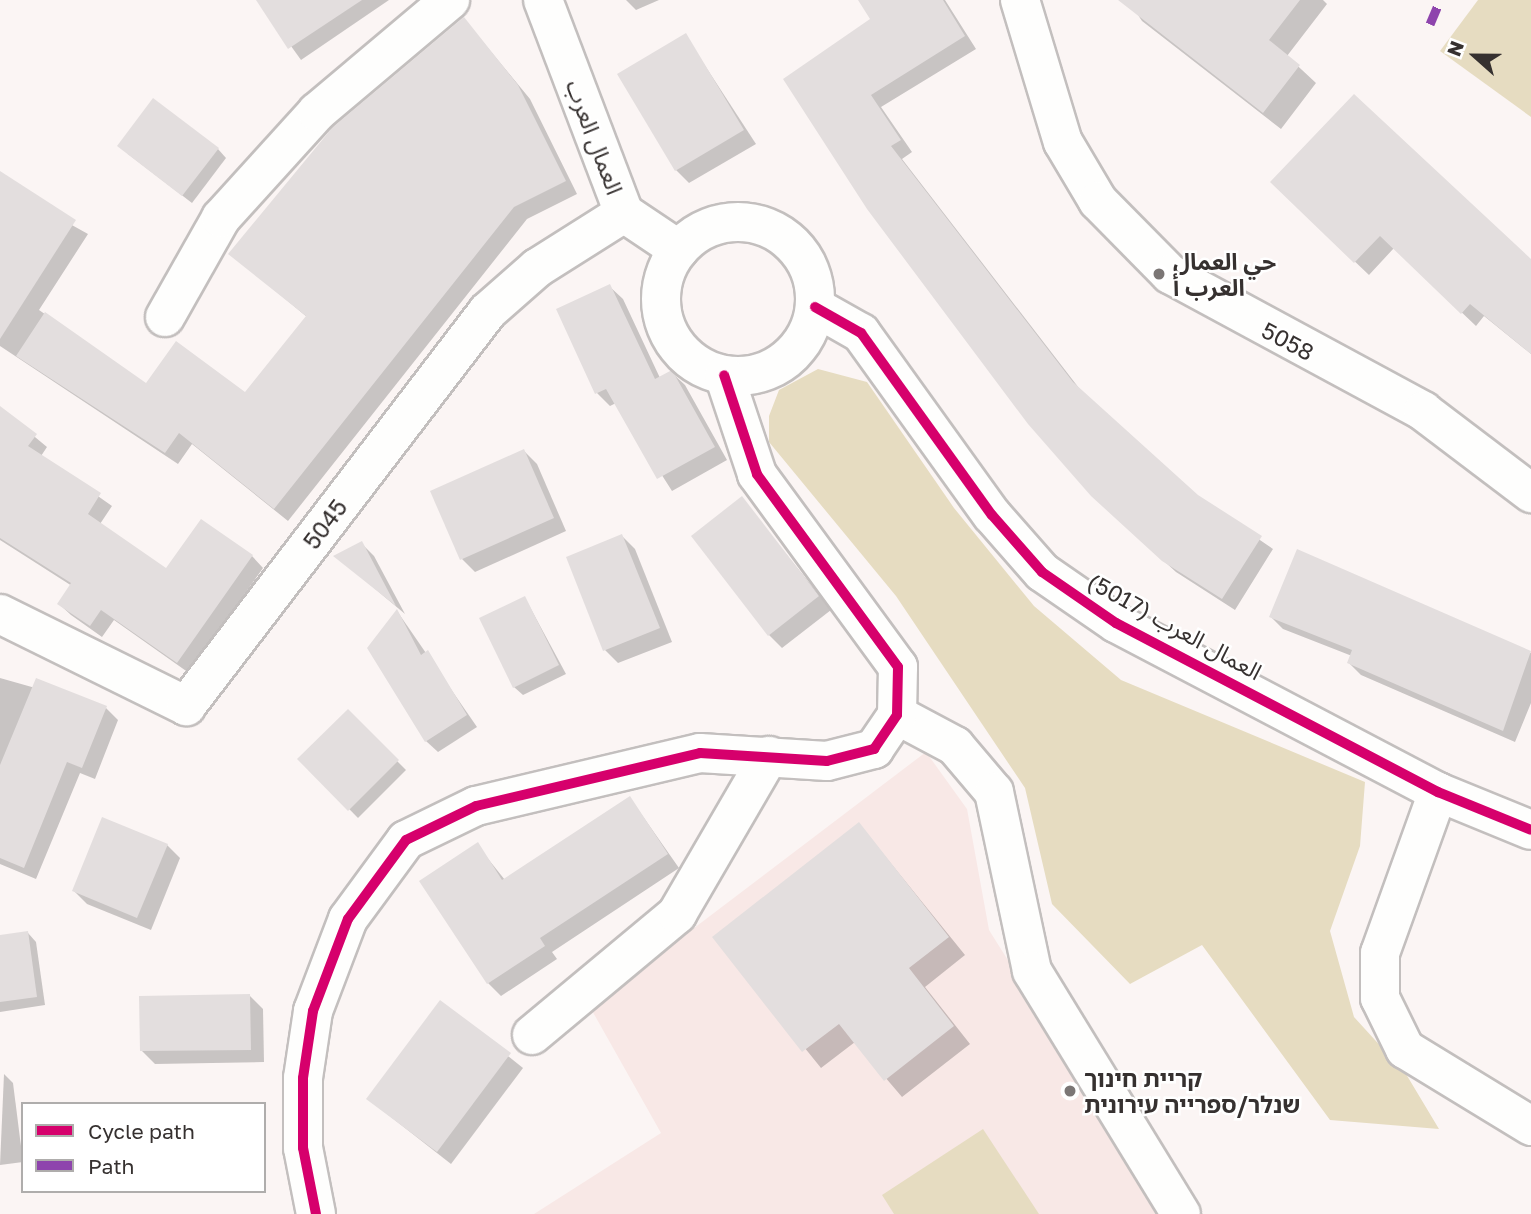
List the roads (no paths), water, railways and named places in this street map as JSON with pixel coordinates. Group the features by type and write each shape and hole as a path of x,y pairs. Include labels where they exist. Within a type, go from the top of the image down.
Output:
{"street":[{"path":"165,317 221,218 317,112 450,0"},
{"name":"العمال العرب","path":"543,0 624,213 678,250"},
{"name":"5058","path":"1020,0 1063,142 1098,201 1170,274 1423,411 1531,493"},
{"name":"5045","path":"0,614 186,706 487,312 537,268 624,213"},
{"path":"730,222 769,228 800,253 815,307 801,343 775,367 724,375 685,355 664,318 666,272 678,250 694,236 730,222"},
{"name":"العمال العرب (5017)","path":"815,307 861,333 992,515 1042,572 1116,623 1438,792 1531,830"},
{"path":"316,1214 303,1148 303,1078 313,1011 348,919 406,840 476,806 699,753 827,761 874,749 897,715 898,667 757,474 724,375"},
{"path":"897,715 955,746 994,792 1032,971 1181,1214"},
{"path":"533,1035 677,914 769,756"},
{"path":"1438,792 1380,953 1380,998 1405,1049 1531,1126"}],"place":[{"name":"حي العمال العرب أ","path":"1159,274"},
{"name":"קריית חינוך שנלר/ספרייה עירונית","path":"1070,1091"}]}
